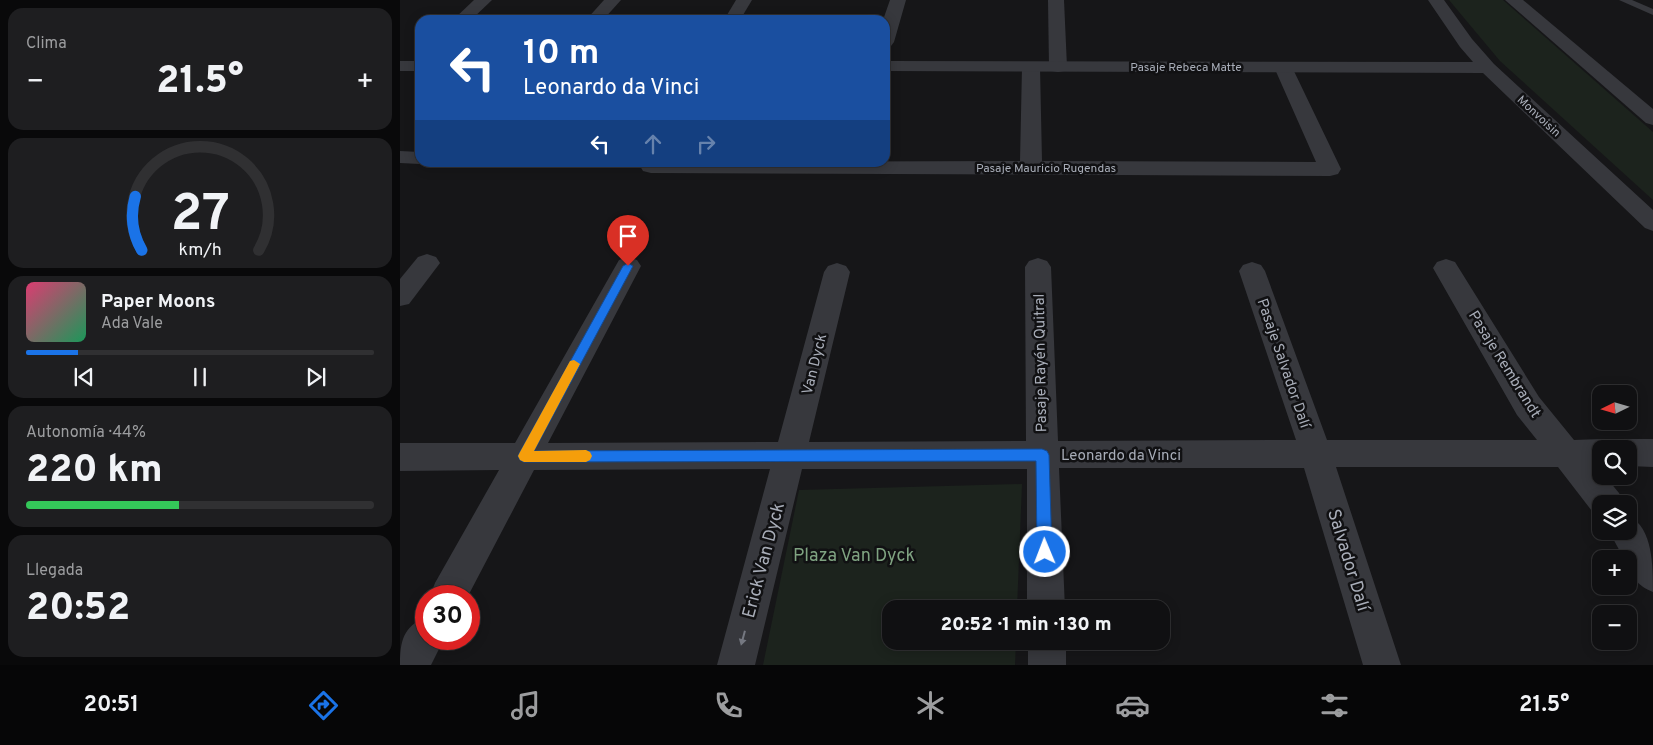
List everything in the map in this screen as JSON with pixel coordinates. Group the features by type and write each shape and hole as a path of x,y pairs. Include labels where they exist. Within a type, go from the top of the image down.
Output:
{"street":[{"path":"467,15 484,0"},
{"path":"598,15 612,0"},
{"path":"735,15 744,0"},
{"path":"890,26 898,0"},
{"path":"1056,0 1058,67"},
{"name":"Monvoisin","path":"1436,0 1466,43 1488,68 1653,223"},
{"path":"1513,0 1653,119"},
{"name":"Pasaje Rebeca Matte","path":"890,66 1488,68"},
{"path":"1031,67 1031,168"},
{"name":"Pasaje Mauricio Rugendas","path":"890,167 1330,169 1283,67"},
{"path":"400,158 415,158"},
{"path":"400,296 427,264"},
{"path":"454,585 628,266"},
{"name":"Pasaje Rayén Quitral","path":"1038,267 1046,600"},
{"name":"Pasaje Rembrandt","path":"1446,268 1528,406 1600,495"},
{"name":"Pasaje Salvador Dalí","path":"1252,271 1316,454"},
{"name":"Van Dyck","path":"790,456 837,272"},
{"name":"Leonardo da Vinci","path":"400,457 1592,453"},
{"path":"1637,453 1653,453"},
{"name":"Salvador Dalí","path":"1316,454 1382,665"},
{"name":"Erick Van Dyck","path":"736,665 790,456"},
{"path":"1632,540 1653,575"},
{"path":"410,665 418,650"},
{"path":"1047,650 1047,665"}],"lane":[{"path":"1624,0 1653,12"}],"green space":[{"path":"1449,0 1503,0 1653,132 1653,200 1500,61"},
{"name":"Plaza Van Dyck","path":"1022,484 1017,600 882,600 882,650 1016,650 1015,665 763,665 799,490"}],"slow traffic":[{"path":"574,364 524,456 586,456"}],"route":[{"path":"628,266 524,456 1042,455 1045,552"}]}
